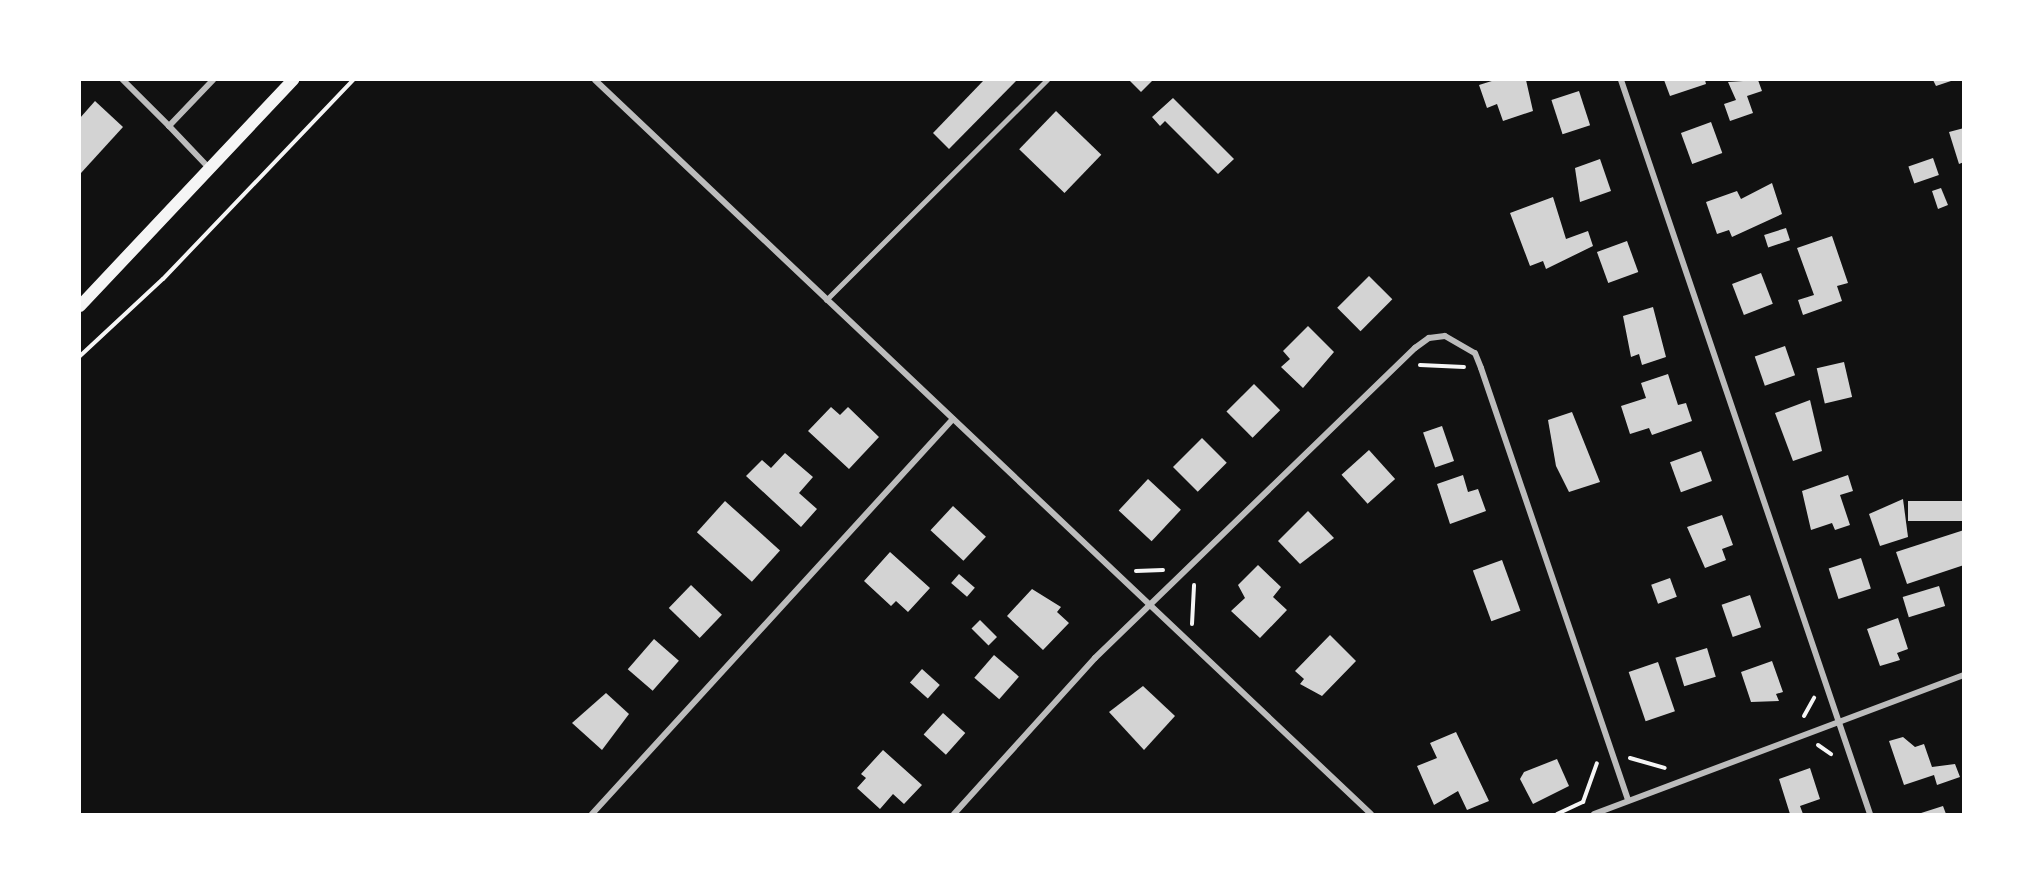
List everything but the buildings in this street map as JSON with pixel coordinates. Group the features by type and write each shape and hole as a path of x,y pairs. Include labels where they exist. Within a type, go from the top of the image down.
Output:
{"main road":[{"path":"80,306 293,80"}],"street":[{"path":"123,80 209,168"},
{"path":"169,126 213,80"},
{"path":"595,80 1371,814"},
{"path":"1621,80 1870,814"},
{"path":"954,814 1095,658 1152,608 1415,348 1429,338 1462,342 1481,368 1628,799"},
{"path":"592,814 953,419"},
{"path":"1594,814 1839,718 1964,675"}],"lane":[{"path":"826,300 1047,80"}],"path":[{"path":"80,356 163,279 353,80"},
{"path":"1408,373 1417,365 1465,367 1468,378"},
{"path":"1124,581 1140,568 1172,570"},
{"path":"1182,636 1194,621 1193,586 1201,578"},
{"path":"1799,718 1808,715 1814,700 1811,691"},
{"path":"1808,746 1830,751 1834,761"},
{"path":"1624,747 1627,757 1660,770 1671,766"},
{"path":"1557,814 1583,802 1598,767 1594,756"}]}
